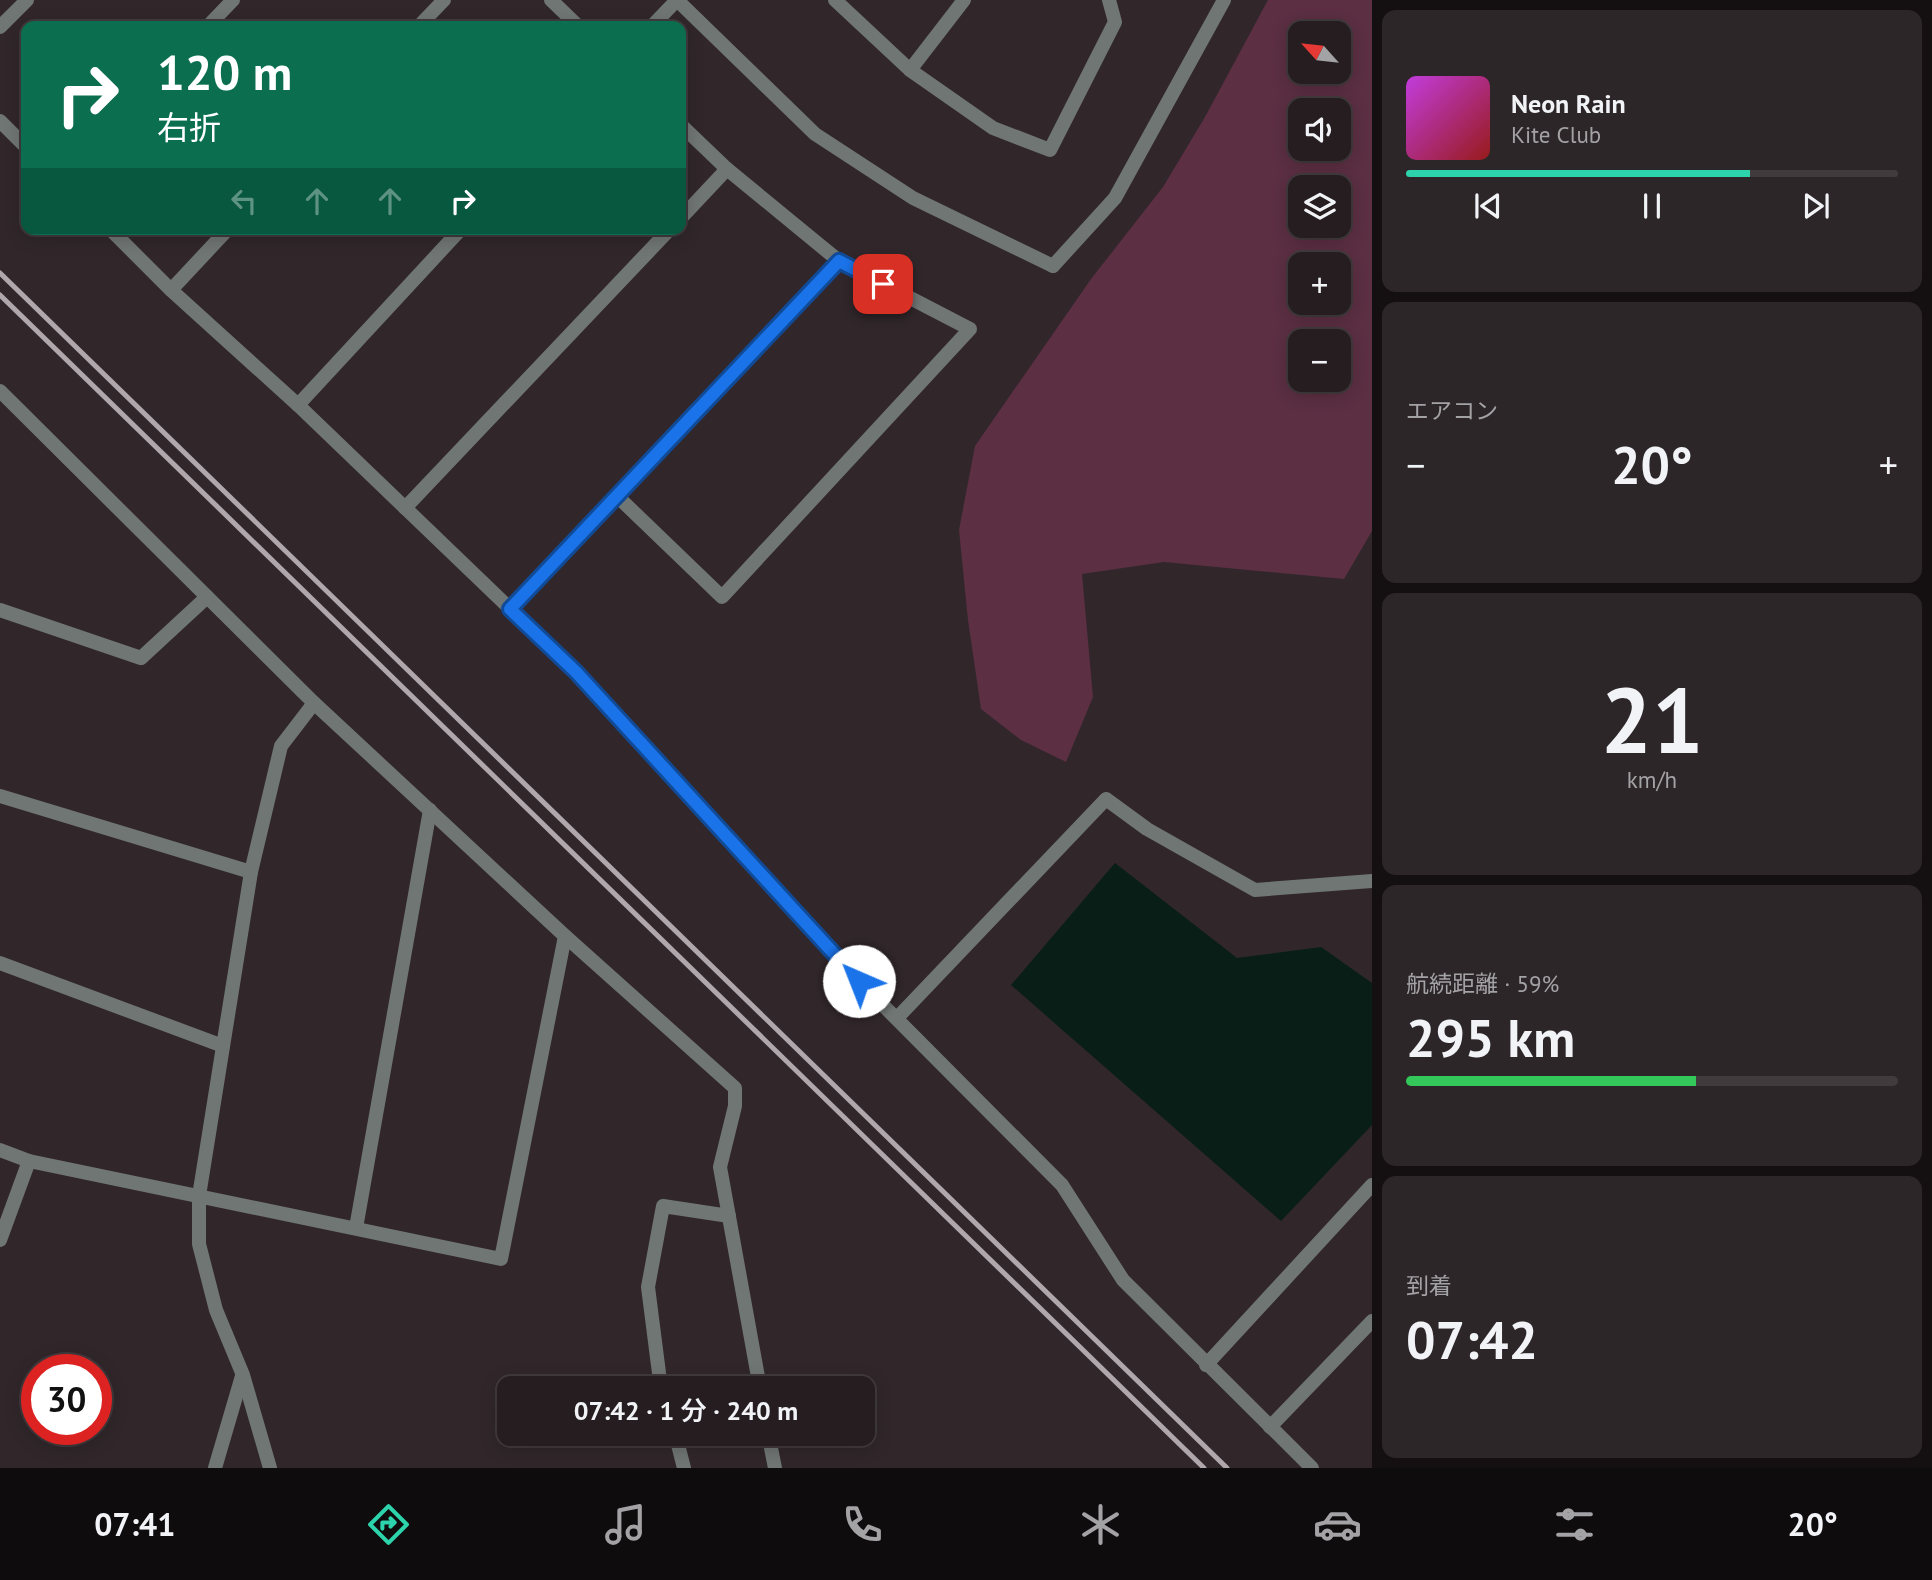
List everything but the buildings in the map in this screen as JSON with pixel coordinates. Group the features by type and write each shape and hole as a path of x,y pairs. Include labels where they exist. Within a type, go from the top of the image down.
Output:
{"street":[{"path":"0,27 27,0"},
{"path":"213,21 233,0"},
{"path":"424,21 444,0"},
{"path":"551,0 574,21"},
{"path":"657,21 677,0 815,134 913,198 1053,266 1115,198 1224,0"},
{"path":"835,0 910,70 993,128 1050,150 1115,22 1110,0"},
{"path":"910,70 964,0"},
{"path":"0,121 21,142"},
{"path":"617,496 722,597 970,329 839,261 727,169 686,130"},
{"path":"686,213 727,169"},
{"path":"116,235 171,290 298,405 576,672 740,849 840,962 1062,1185 1123,1280 1312,1468"},
{"path":"171,290 222,235"},
{"path":"298,405 455,235"},
{"path":"405,508 664,235"},
{"path":"510,609 839,261"},
{"path":"0,391 314,703 565,936 735,1088 735,1106 720,1167 758,1376"},
{"path":"0,610 141,657 207,597"},
{"path":"270,1468 243,1375 216,1310 199,1244 200,1196 251,872 281,746 314,703"},
{"path":"0,796 251,872"},
{"path":"897,1018 1106,799 1147,829 1255,890 1372,881"},
{"path":"356,1228 430,810"},
{"path":"0,1150 29,1161 501,1259 565,936"},
{"path":"0,962 223,1046"},
{"path":"0,1240 29,1161"},
{"path":"1206,1365 1372,1185"},
{"path":"660,1376 648,1287 663,1206 729,1216"},
{"path":"1270,1427 1372,1321"},
{"path":"215,1468 243,1375"},
{"path":"678,1446 684,1468"},
{"path":"771,1446 775,1468"}],"shaded area":[{"path":"1268,0 1372,0 1372,531 1344,579 1164,562 1082,574 1093,697 1066,762 1021,740 981,709 959,530 975,446 1091,279 1163,187 1205,117"},
{"path":"1115,863 1237,958 1321,947 1372,983 1372,1125 1281,1221 1011,985"}],"railway":[{"path":"0,273 1227,1468"},
{"path":"0,295 1204,1468"}],"route":[{"path":"859,981 576,672 510,609 839,261 883,284"}]}
